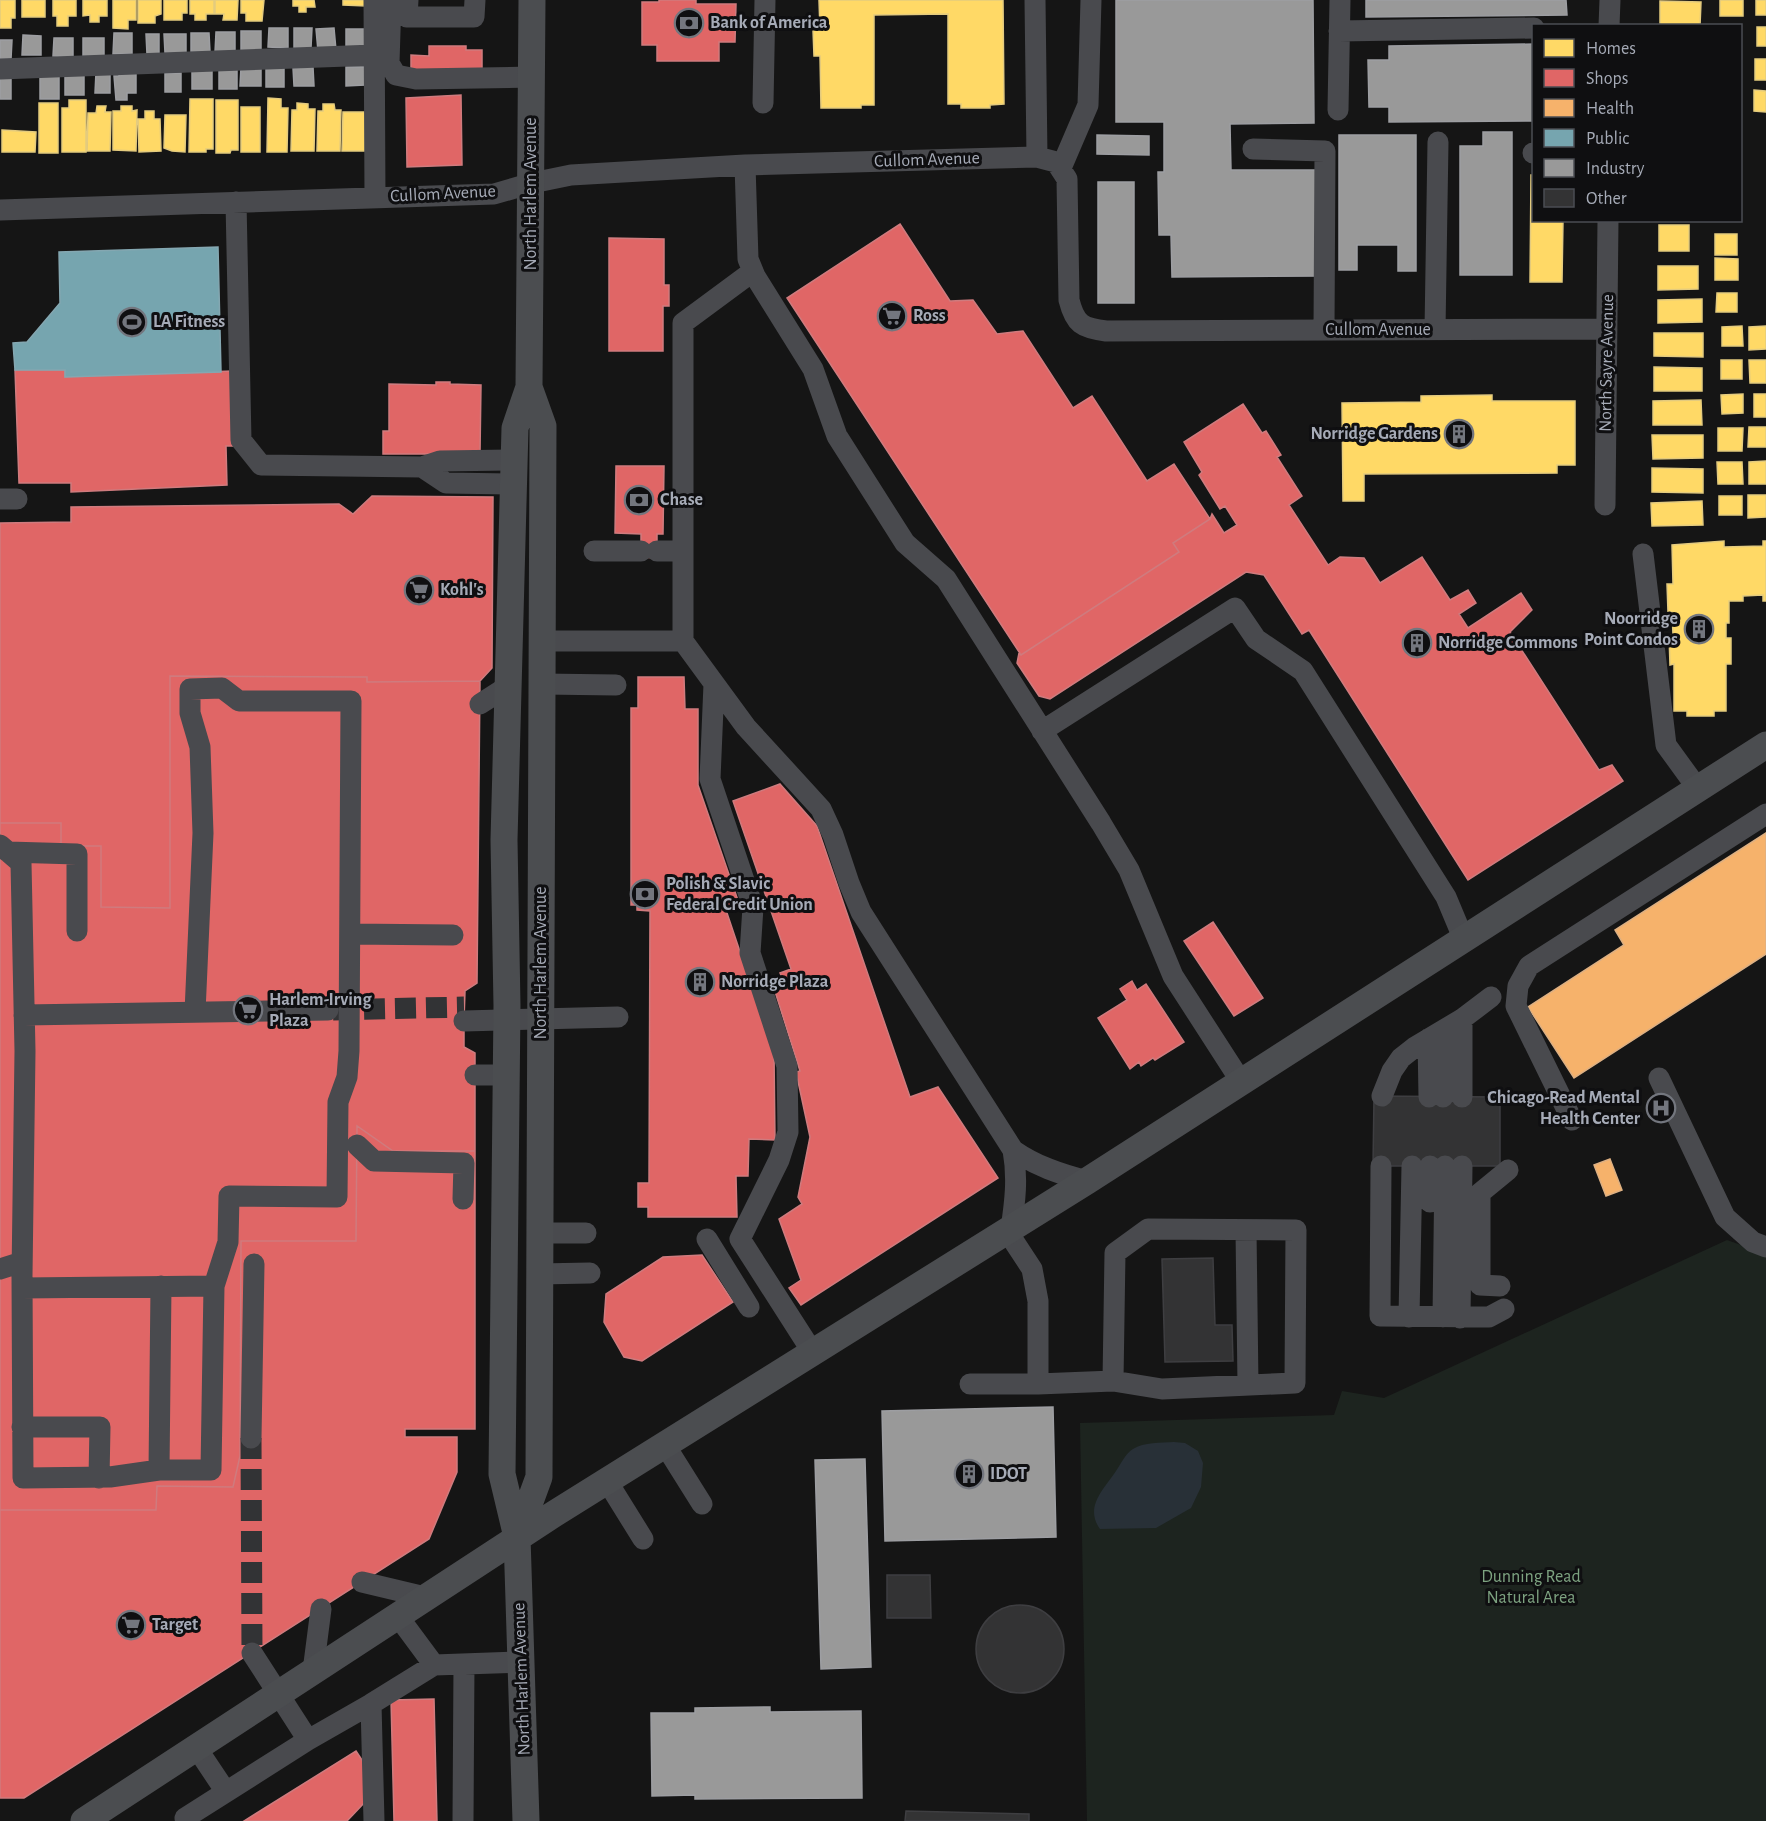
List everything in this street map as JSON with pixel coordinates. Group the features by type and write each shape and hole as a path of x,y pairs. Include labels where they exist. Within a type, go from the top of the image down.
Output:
{"main road":[{"name":"North Harlem Avenue","path":"525,1821 518,1537 502,1474 507,1076 504,840 515,428 529,387 532,0"},
{"name":"North Harlem Avenue","path":"518,1537 539,1477 543,426 529,387"},
{"path":"508,686 543,684"},
{"path":"84,1821 518,1537 1087,1182 1766,745"}],"street":[{"path":"374,0 375,198"},
{"path":"391,0 389,63 396,75 416,79 532,77"},
{"path":"408,0 407,17 474,17 475,0"},
{"path":"763,103 765,0"},
{"path":"1035,0 1037,157"},
{"path":"1061,168 1088,105 1091,0"},
{"path":"1338,110 1340,0"},
{"path":"1610,0 1610,24"},
{"path":"1339,31 1532,28"},
{"path":"0,69 375,56"},
{"path":"1435,330 1438,142"},
{"path":"1253,149 1325,151 1324,330"},
{"name":"Cullom Avenue","path":"0,210 494,194 532,183 571,176 745,165 1037,157 1056,162 1067,179 1069,300 1072,314 1079,323 1090,329 1106,331 1607,329"},
{"path":"745,165 748,259 752,272 813,369 837,436 905,543 946,579 1101,823 1129,870 1182,993 1242,1083"},
{"path":"236,202 241,440 261,465 422,467 440,461 514,472"},
{"name":"North Sayre Avenue","path":"1605,505 1608,222"},
{"path":"752,272 683,323 683,641 746,727 821,809 861,912 1013,1150 1017,1172 1016,1193 1009,1230 1032,1269 1038,1301 1038,1384"},
{"path":"594,551 683,551"},
{"path":"1643,554 1666,745 1698,789"},
{"path":"1042,731 1235,608 1256,639 1303,671 1446,897 1464,940"},
{"path":"542,641 683,641"},
{"path":"543,684 616,685"},
{"path":"714,684 710,780 753,907 750,953 787,1066 788,1132 779,1160 740,1239 813,1353"},
{"path":"480,704 508,686"},
{"path":"4,849 21,863 24,1015 23,1478 99,1478 159,1470 211,1470 214,1286 228,1242 229,1196 337,1197 338,1101 347,1077 349,1051 351,701 239,701 222,688 190,689 190,713 200,747 203,833 195,1012"},
{"path":"1572,1120 1516,1006 1518,986 1529,966 1766,814"},
{"path":"4,849 76,855 76,931"},
{"path":"350,934 453,935"},
{"path":"1422,1097 1392,1071 1430,1039 1491,997"},
{"path":"24,1015 328,1010"},
{"path":"464,1014 507,1013 541,1019 618,1017"},
{"path":"1422,1097 1430,1039"},
{"path":"1422,1097 1430,1039"},
{"path":"475,1076 507,1076"},
{"path":"1659,1078 1725,1217 1753,1242 1766,1247"},
{"path":"357,1145 374,1161 464,1162 463,1199"},
{"path":"1013,1150 1031,1162 1087,1182"},
{"path":"1427,1317 1421,1166 1427,1317"},
{"path":"1500,1286 1480,1285 1480,1193 1508,1170"},
{"path":"970,1384 1113,1381 1162,1389 1295,1383 1296,1230 1148,1229 1115,1253 1113,1381"},
{"path":"1246,1230 1248,1385"},
{"path":"539,1233 586,1233"},
{"path":"707,1239 749,1307"},
{"path":"0,1269 22,1262"},
{"path":"251,1438 254,1264"},
{"path":"539,1274 590,1273"},
{"path":"159,1470 161,1286"},
{"path":"22,1288 214,1286"},
{"path":"1427,1317 1489,1317 1504,1310"},
{"path":"22,1427 100,1427 99,1478"},
{"path":"665,1445 702,1504"},
{"path":"607,1482 643,1539"},
{"path":"362,1582 425,1597"},
{"path":"313,1671 321,1609"},
{"path":"397,1615 434,1665"},
{"path":"252,1653 308,1740"},
{"path":"187,1821 186,1818 308,1740 434,1665 521,1662"},
{"path":"463,1821 464,1664"},
{"path":"371,1704 374,1821"},
{"path":"196,1747 226,1792"}],"green space":[{"name":"Dunning Read Natural Area","path":"1727,1240 1766,1254 1766,1821 1087,1821 1080,1423 1334,1415 1342,1391 1384,1398"}],"shaded area":[{"path":"1185,1443 1198,1451 1203,1463 1201,1487 1191,1508 1156,1528 1100,1529 1094,1513 1095,1506 1101,1491 1128,1454 1142,1445"}],"building: Homes":[{"path":"0,0 15,0 15,18 11,18 11,28 0,28"},
{"path":"22,0 45,0 45,17 22,17"},
{"path":"53,0 76,0 76,16 68,16 68,26 57,26 57,16 53,16"},
{"path":"83,0 107,0 107,16 99,16 99,22 90,22 90,15 83,16"},
{"path":"113,0 136,0 136,20 128,20 128,29 113,28"},
{"path":"138,0 161,0 161,14 155,16 155,23 138,23"},
{"path":"164,0 187,0 187,13 182,13 182,20 164,20"},
{"path":"190,0 214,0 214,14 206,14 206,20 195,20 195,14 190,14"},
{"path":"215,0 238,0 237,20 223,20 224,14 215,14"},
{"path":"241,0 264,0 262,21 246,21 246,13 241,13"},
{"path":"293,0 314,0 315,7 306,7 306,12 299,12 299,6 293,6"},
{"path":"343,0 366,0 366,6 343,5"},
{"path":"819,0 1003,0 1004,104 990,105 990,108 961,108 961,104 948,104 948,14 874,15 874,105 861,105 861,108 821,108 820,56 814,56 813,30 820,30"},
{"path":"1720,0 1743,0 1743,16 1720,16"},
{"path":"1756,0 1766,0 1766,15 1756,15"},
{"path":"1660,1 1701,2 1700,24 1660,24"},
{"path":"1757,27 1766,27 1766,46 1757,46"},
{"path":"1755,59 1766,59 1766,80 1755,80"},
{"path":"1754,90 1766,91 1766,112 1754,111"},
{"path":"268,98 281,99 281,108 288,108 287,152 267,152"},
{"path":"190,99 213,99 213,149 206,149 206,152 189,152"},
{"path":"69,100 86,100 86,152 62,152 62,108 69,108"},
{"path":"216,100 238,100 238,150 231,150 230,153 216,153"},
{"path":"39,103 58,103 58,153 39,153"},
{"path":"297,103 308,104 308,109 315,109 314,151 291,151 292,110 297,110"},
{"path":"323,104 334,104 335,110 341,110 340,151 317,151 318,111 323,111"},
{"path":"97,106 106,106 105,112 111,112 110,151 87,151 88,113 96,113"},
{"path":"121,106 132,106 132,111 137,110 136,151 113,150 113,111 121,111"},
{"path":"241,107 260,107 260,152 241,152"},
{"path":"145,111 154,111 154,119 160,119 161,151 139,152 138,119 145,119"},
{"path":"343,112 365,112 365,151 342,151"},
{"path":"165,115 186,115 185,152 164,148"},
{"path":"2,130 36,132 35,152 2,152"},
{"path":"1532,175 1532,222 1563,222 1562,282 1530,282"},
{"path":"1659,225 1689,225 1689,251 1659,251"},
{"path":"1715,234 1737,234 1737,255 1715,255"},
{"path":"1715,258 1738,259 1738,280 1715,280"},
{"path":"1658,266 1698,266 1698,289 1658,290"},
{"path":"1717,293 1737,293 1737,312 1716,312"},
{"path":"1702,299 1702,322 1658,323 1658,300"},
{"path":"1742,326 1743,346 1722,346 1722,327"},
{"path":"1766,326 1766,349 1749,350 1749,327"},
{"path":"1654,333 1703,333 1703,357 1654,356"},
{"path":"1721,360 1742,360 1742,379 1721,379"},
{"path":"1749,360 1766,360 1766,383 1750,383"},
{"path":"1654,367 1702,368 1702,391 1654,391"},
{"path":"1743,394 1743,413 1722,414 1721,395"},
{"path":"1754,394 1766,394 1766,417 1754,417"},
{"name":"Norridge Gardens","path":"1492,395 1492,401 1575,401 1575,465 1557,465 1557,473 1364,474 1364,501 1343,501 1342,403 1421,402 1421,396"},
{"path":"1701,400 1702,425 1653,425 1653,401"},
{"path":"1749,427 1766,427 1766,447 1748,447"},
{"path":"1718,428 1743,428 1742,451 1718,451"},
{"path":"1652,435 1703,435 1703,458 1653,459"},
{"path":"1766,461 1766,484 1749,484 1749,462"},
{"path":"1717,462 1742,462 1743,484 1718,484"},
{"path":"1652,468 1703,469 1703,493 1652,492"},
{"path":"1748,495 1766,495 1766,517 1748,518"},
{"path":"1719,496 1742,496 1742,515 1719,515"},
{"path":"1702,501 1703,525 1652,526 1651,503"},
{"name":"Noorridge Point Condos","path":"1724,541 1724,547 1763,546 1763,541 1766,541 1766,601 1763,601 1763,595 1743,596 1743,601 1729,601 1726,638 1731,638 1731,664 1726,664 1726,711 1714,711 1714,716 1687,716 1687,711 1674,711 1674,664 1670,665 1669,635 1673,635 1672,612 1668,612 1667,584 1673,584 1672,545"}],"building: Shops":[{"name":"Bank of America","path":"659,0 696,0 696,4 736,4 735,42 719,42 719,61 657,61 657,45 642,45 642,2 659,2"},
{"path":"429,46 466,46 466,50 482,50 482,69 411,73 411,55 429,56"},
{"path":"461,95 462,165 407,167 406,98"},
{"path":"900,224 950,301 973,300 997,334 1023,331 1073,408 1092,396 1147,481 1174,464 1210,519 1173,543 1179,552 1021,655 787,298"},
{"path":"609,238 664,239 664,285 669,285 669,306 663,306 663,351 609,351"},
{"path":"15,370 65,370 65,377 232,371 233,446 226,446 227,485 71,492 71,483 19,483"},
{"path":"436,382 481,385 480,454 383,454 383,431 389,431 389,384 436,385"},
{"name":"Norridge Commons","path":"1243,404 1262,433 1266,431 1281,455 1277,457 1302,496 1289,505 1328,565 1340,557 1364,558 1380,583 1422,557 1450,600 1468,590 1476,603 1459,614 1468,628 1521,593 1532,610 1510,632 1599,770 1612,765 1623,781 1468,880 1309,630 1302,634 1264,575 1246,572 1050,699 1039,696 1017,663 1019,653 1021,655 1179,552 1173,543 1210,519 1212,514 1224,533 1237,525 1225,506 1220,509 1199,475 1202,472 1184,442"},
{"name":"Chase","path":"616,466 664,466 663,534 657,534 657,558 641,557 641,534 615,533"},
{"path":"372,496 493,497 492,668 480,681 367,682 367,677 170,676 170,908 101,907 101,846 61,846 61,823 0,823 0,523 71,522 71,507 339,504 353,514"},
{"path":"170,676 367,677 367,682 480,681 477,983 465,991 464,1021 464,1047 475,1053 475,1151 393,1151 357,1126 356,1241 241,1241 240,1456 233,1487 157,1486 156,1510 0,1510 0,823 61,823 61,846 101,846 101,907 170,908"},
{"name":"Norridge Plaza","path":"638,677 684,677 685,709 698,709 698,785 741,909 726,910 774,1053 775,1140 749,1139 748,1176 736,1176 737,1217 648,1217 648,1207 638,1207 638,1183 649,1183 650,911 637,910 637,905 631,905 631,708 638,708"},
{"path":"780,784 817,826 910,1097 938,1087 998,1178 801,1305 789,1288 801,1280 779,1219 802,1204 798,1197 810,1137 796,1072 800,1071 773,985 784,982 780,973 791,969 733,801"},
{"path":"1213,922 1263,998 1234,1016 1184,941"},
{"path":"1132,981 1137,990 1146,984 1184,1042 1155,1060 1153,1058 1141,1066 1139,1062 1130,1069 1098,1018 1127,1000 1120,989"},
{"path":"357,1126 393,1151 475,1151 475,1429 405,1429 405,1437 457,1437 457,1472 429,1539 24,1798 0,1798 0,1510 156,1510 157,1486 233,1487 240,1456 241,1241 356,1241"},
{"path":"702,1255 733,1302 642,1361 624,1357 604,1322 606,1294 663,1257"},
{"path":"434,1699 437,1821 394,1821 391,1700"},
{"path":"356,1751 366,1766 366,1801 347,1821 244,1821"}],"building: Health":[{"path":"1766,833 1766,954 1574,1078 1528,1007 1624,945 1615,930"},
{"path":"1610,1159 1622,1190 1606,1196 1594,1165"}],"building: Public":[{"name":"LA Fitness","path":"218,247 221,372 65,377 65,370 15,370 13,343 27,342 60,303 59,252"}],"building: Industry":[{"path":"1116,0 1313,0 1314,123 1230,124 1231,170 1318,170 1319,276 1172,277 1171,235 1159,235 1158,172 1164,172 1164,122 1116,122"},
{"path":"1366,0 1566,0 1567,15 1366,17"},
{"path":"269,28 288,28 288,48 268,47"},
{"path":"294,28 312,28 311,48 294,48"},
{"path":"334,28 336,50 318,51 316,29"},
{"path":"346,29 366,29 366,48 346,47"},
{"path":"241,31 261,31 261,53 241,52"},
{"path":"216,32 235,32 235,52 215,52"},
{"path":"114,33 132,33 132,54 113,54"},
{"path":"191,33 209,33 210,52 191,52"},
{"path":"146,34 159,34 159,54 147,54"},
{"path":"164,34 186,34 186,53 165,53"},
{"path":"23,35 41,36 41,55 22,55"},
{"path":"54,38 73,38 73,57 53,56"},
{"path":"83,38 104,38 104,56 83,56"},
{"path":"0,40 12,40 11,59 0,59"},
{"path":"1532,44 1532,121 1389,122 1389,107 1369,107 1368,60 1389,60 1389,46"},
{"path":"241,67 261,68 261,86 240,86"},
{"path":"266,67 284,67 284,87 266,87"},
{"path":"313,67 314,86 294,86 293,68"},
{"path":"346,67 365,67 365,85 346,86"},
{"path":"192,69 212,69 212,89 192,89"},
{"path":"219,69 237,69 237,89 219,89"},
{"path":"96,72 110,72 110,93 95,93"},
{"path":"119,72 136,72 136,93 127,93 127,100 116,100 114,76 119,76"},
{"path":"65,73 84,73 84,95 65,95"},
{"path":"165,73 181,73 181,92 165,92"},
{"path":"40,75 59,75 59,99 40,99"},
{"path":"0,77 11,77 11,99 0,99"},
{"path":"1483,132 1512,132 1512,275 1460,275 1460,146 1483,146"},
{"path":"1097,135 1149,136 1149,155 1097,154"},
{"path":"1339,135 1416,135 1416,271 1398,271 1398,245 1357,245 1357,270 1339,270"},
{"path":"1098,182 1134,182 1134,303 1098,303"},
{"name":"IDOT","path":"1053,1407 1056,1537 885,1541 882,1411"},
{"path":"865,1459 871,1667 821,1669 815,1460"},
{"path":"770,1707 770,1712 861,1711 862,1798 695,1799 695,1795 652,1796 651,1713 695,1713 695,1708"}],"building: Other":[{"path":"1374,1096 1500,1097 1500,1166 1373,1166"},
{"path":"1213,1258 1215,1325 1232,1325 1233,1361 1165,1362 1162,1259"},
{"path":"887,1575 930,1575 931,1618 887,1618"},
{"path":"1020,1605 1037,1609 1051,1618 1060,1632 1064,1649 1060,1666 1051,1680 1037,1689 1020,1693 1003,1689 989,1680 980,1666 976,1649 980,1632 989,1618 1003,1609"},
{"path":"906,1811 1029,1814 1029,1821 905,1821"}],"tunnel":[{"path":"333,1010 464,1007"},
{"path":"251,1438 252,1653"}],"place":[{"name":"Bank of America","path":"689,23"},
{"name":"Ross","path":"892,316"},
{"name":"LA Fitness","path":"132,322"},
{"name":"Norridge Gardens","path":"1459,434"},
{"name":"Chase","path":"639,500"},
{"name":"Kohl's","path":"419,590"},
{"name":"Noorridge Point Condos","path":"1699,629"},
{"name":"Norridge Commons","path":"1417,643"},
{"name":"Polish & Slavic Federal Credit Union","path":"645,894"},
{"name":"Norridge Plaza","path":"700,982"},
{"name":"Harlem-Irving Plaza","path":"248,1010"},
{"name":"Chicago-Read Mental Health Center","path":"1661,1108"},
{"name":"IDOT","path":"969,1474"},
{"name":"Target","path":"131,1625"}]}
